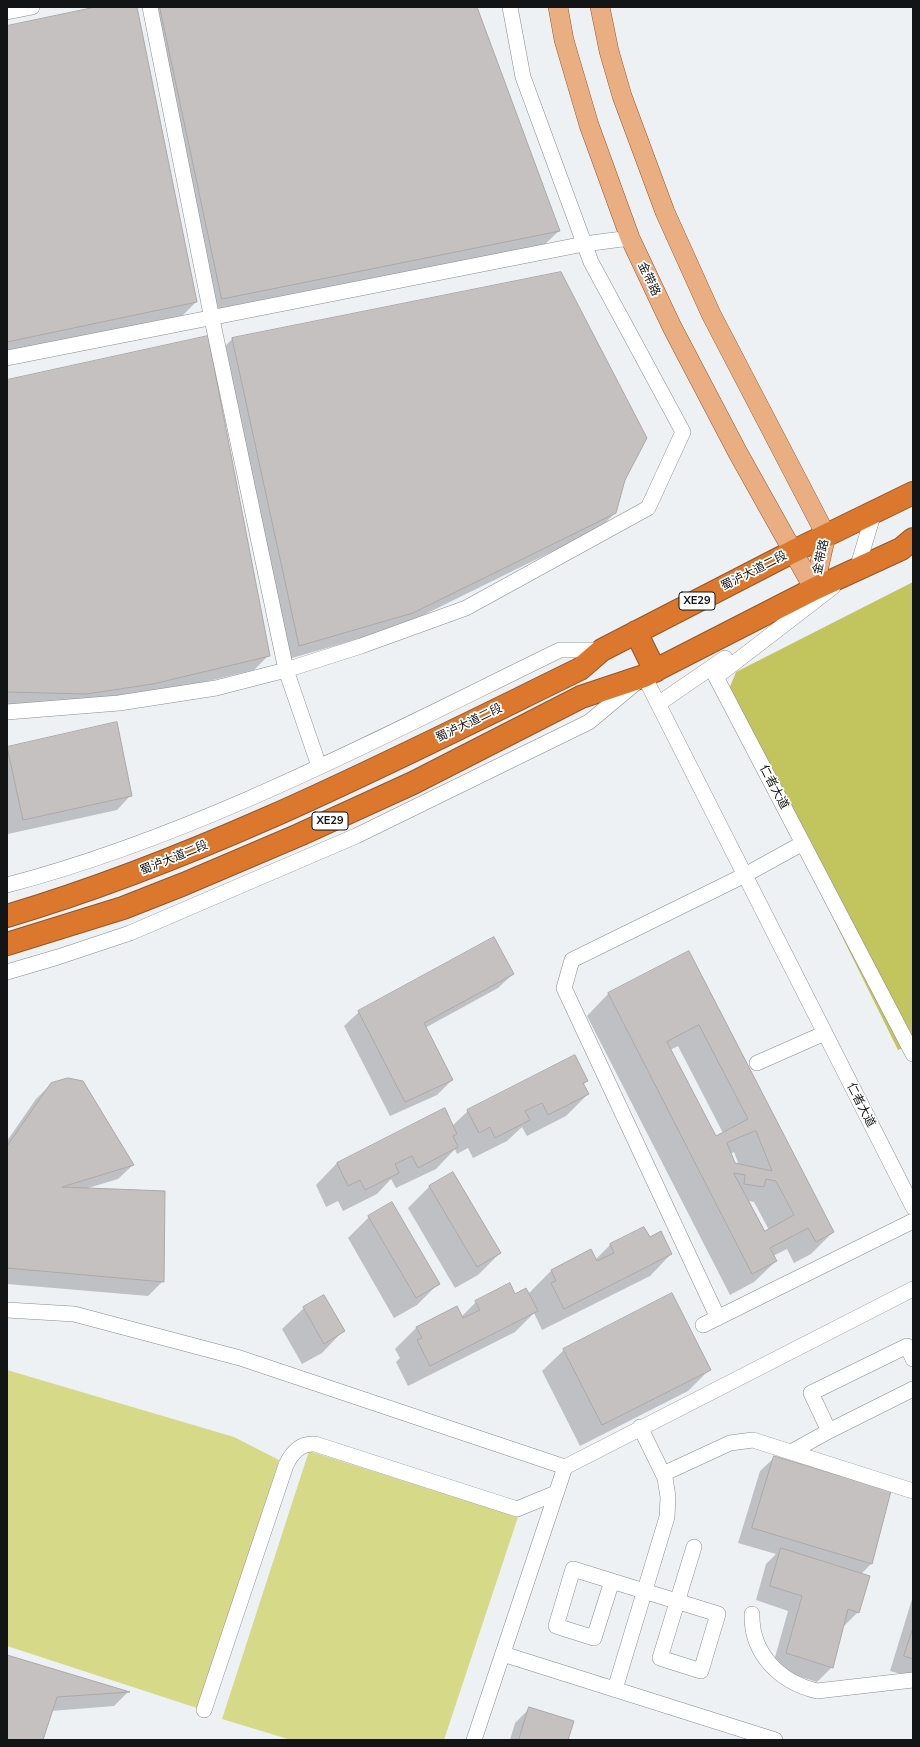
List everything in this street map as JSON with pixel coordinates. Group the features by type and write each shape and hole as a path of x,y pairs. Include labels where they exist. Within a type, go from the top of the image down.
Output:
{"highway":[{"name":"蜀泸大道二段","path":"7,916 118,881 172,860 286,811 580,669 602,650 636,632 792,552 913,493"},
{"name":"XE29","path":"7,944 123,908 192,881 299,835 413,783 581,697 650,673 814,589 909,544"},
{"path":"636,632 650,673"}],"main road":[{"name":"金带路","path":"558,7 564,40 588,125 630,238 672,327 738,453 814,589"},
{"name":"金带路","path":"600,7 609,52 622,96 665,212 711,314 826,535 814,589"}],"street":[{"path":"7,12 32,7"},
{"path":"150,7 212,319 286,670 319,766"},
{"path":"7,712 119,703 216,688 286,670 361,646 466,608 648,508 683,432 591,262 523,77 510,7"},
{"path":"7,358 212,319 584,244 630,238"},
{"path":"658,704 857,569 874,512 913,482"},
{"name":"仁者大道","path":"857,569 716,677 913,1054"},
{"path":"7,885 57,872 122,849 219,810 319,766 560,650 602,650"},
{"path":"7,972 130,933 356,836 589,722 650,673"},
{"name":"仁者大道","path":"650,673 658,704 913,1207"},
{"path":"718,1318 564,988 572,960 745,875 803,843"},
{"path":"757,1063 825,1033"},
{"path":"703,1325 913,1221"},
{"path":"474,1740 565,1467 640,1427 913,1289"},
{"path":"7,1310 74,1314 240,1358 565,1467"},
{"path":"829,1431 808,1387 907,1346 913,1359"},
{"path":"791,1452 829,1431 913,1389"},
{"path":"615,1689 667,1517 668,1497 663,1474 640,1427"},
{"path":"663,1474 730,1443 753,1440 913,1491"},
{"path":"204,1710 286,1464 295,1451 302,1446 315,1444 517,1509 556,1494"},
{"path":"612,1581 594,1638 556,1626 573,1569 612,1581 644,1592 676,1601 718,1614 702,1671 660,1658 676,1601 694,1547"},
{"path":"752,1614 752,1628 765,1660 774,1670 803,1688 817,1690 913,1680"},
{"path":"503,1654 775,1740"}],"green space":[{"path":"7,1370 234,1437 279,1460 200,1709 7,1646"},
{"path":"309,1451 518,1517 444,1740 291,1740 222,1719"}],"shaded area":[{"path":"913,582 913,1044 898,1050 725,699 736,672"}],"building":[{"path":"96,7 137,7 197,302 7,342 7,26"},
{"path":"160,7 477,7 560,231 222,299"},
{"path":"561,272 647,438 625,480 616,513 413,613 299,646 232,338"},
{"path":"208,336 270,656 153,684 86,694 7,692 7,380"},
{"path":"117,722 132,796 23,820 7,747"},
{"path":"494,937 514,974 424,1023 453,1080 405,1102 358,1011"},
{"path":"689,951 834,1232 816,1242 808,1228 770,1248 777,1261 752,1274 608,993","holes":["699,1025 748,1119 716,1136 667,1042","756,1131 772,1171 735,1163 727,1143","734,1173 745,1175 744,1184 764,1187 766,1179 776,1181 794,1215 765,1231"]},
{"path":"575,1055 588,1081 583,1083 589,1094 548,1115 542,1103 525,1111 530,1120 495,1138 490,1127 479,1133 467,1110"},
{"path":"68,1078 83,1081 134,1165 62,1187 165,1191 164,1282 7,1268 7,1146 51,1083"},
{"path":"445,1108 457,1134 453,1136 458,1147 418,1168 412,1156 395,1164 399,1173 365,1190 360,1180 348,1186 337,1163"},
{"path":"453,1172 501,1253 477,1267 429,1186"},
{"path":"392,1202 440,1284 416,1298 368,1216"},
{"path":"644,1227 650,1237 661,1231 672,1254 564,1309 551,1283 556,1281 551,1270 591,1249 597,1261 614,1253 610,1244"},
{"path":"510,1283 515,1294 526,1288 538,1311 430,1366 417,1340 422,1338 416,1327 457,1306 463,1318 480,1310 475,1301"},
{"path":"672,1293 711,1370 602,1425 563,1349"},
{"path":"324,1295 345,1331 324,1344 303,1307"},
{"path":"774,1456 891,1491 872,1564 752,1528"},
{"path":"781,1548 870,1576 859,1613 848,1609 833,1668 786,1653 802,1596 770,1586"},
{"path":"913,1628 913,1659 904,1656"},
{"path":"7,1655 130,1692 57,1697 43,1740 7,1740"},
{"path":"529,1707 574,1721 568,1740 519,1740"}]}
